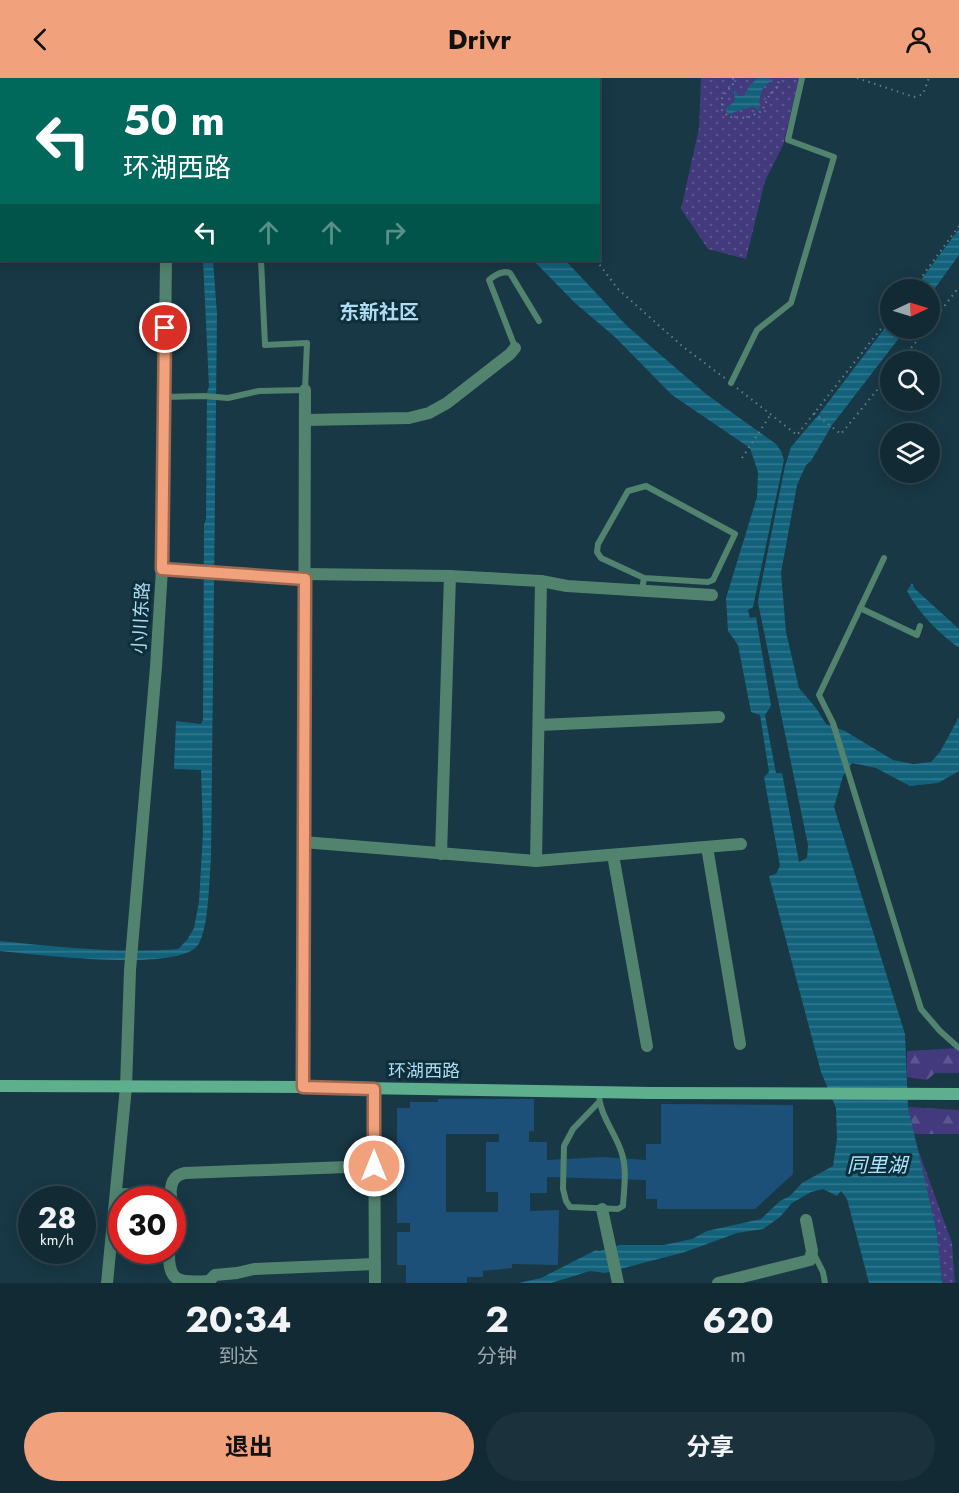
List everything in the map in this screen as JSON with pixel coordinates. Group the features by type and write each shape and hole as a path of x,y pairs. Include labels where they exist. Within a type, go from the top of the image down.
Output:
{"main road":[{"name":"环湖西路","path":"0,1086 303,1087 599,1097 813,1092 959,1094"}],"street":[{"name":"小川东路","path":"117,1186 126,1087 130,970 156,667 162,569 166,261"},
{"path":"305,420 408,418 429,413 447,403 516,348"},
{"path":"303,1087 305,390"},
{"path":"305,576 450,576 712,595"},
{"path":"441,854 450,576"},
{"path":"536,861 542,582"},
{"path":"539,724 719,717"},
{"path":"303,842 536,861 741,844"},
{"path":"707,847 740,1044"},
{"path":"613,855 647,1046"},
{"path":"374,1089 375,1283"},
{"path":"171,1186 172,1181 178,1174 185,1173 374,1166"},
{"path":"602,1209 618,1283"},
{"path":"718,1283 810,1260 812,1251 806,1220"},
{"name":"小川东路","path":"107,1283 109,1264"},
{"path":"168,1264 170,1274 179,1281 195,1283 209,1281 215,1275 254,1269 375,1264"}],"lane":[{"path":"731,383 757,330 791,303 834,157 788,140 802,78"},
{"path":"163,397 228,398 260,391 305,390 307,343 265,345 261,261"},
{"path":"516,348 489,280 496,274 505,271 510,273 539,321"},
{"path":"646,486 735,534 713,580 708,582 644,578 601,558 597,552 598,544 628,491 646,486"},
{"path":"884,558 819,695 833,723 921,1009 959,1048"},
{"path":"162,569 226,575 305,576"},
{"path":"642,591 644,578"},
{"path":"860,608 917,635 920,626"},
{"path":"599,1097 622,1150 625,1163 623,1206 618,1209 570,1207 563,1189 564,1146 573,1129 599,1097"},
{"path":"812,1251 823,1272 825,1283"}],"path":[{"path":"733,78 734,82 722,97 722,110 729,117 747,118 762,111 769,96 778,86 779,78"},
{"path":"857,78 914,97 923,94 929,78"},
{"path":"920,279 959,226"},
{"path":"940,312 959,286"},
{"path":"909,351 918,339"},
{"path":"814,414 842,434 880,387"},
{"path":"742,458 771,414"}],"green space":[{"path":"701,78 799,78 783,145 765,181 746,259 708,249 681,209 699,128"},
{"path":"959,1048 959,1073 935,1073 927,1080 907,1077 907,1051"},
{"path":"908,1107 959,1110 959,1134 914,1134"},
{"path":"916,1144 952,1243 955,1283 942,1283 937,1233"}],"water":[{"path":"758,78 774,79 765,85 761,92 759,111 753,106 729,115 725,109 735,101 734,89 738,96 743,96 748,87"},
{"path":"959,229 959,255 940,281 940,279 922,279"},
{"path":"203,261 213,261 217,314 211,859 202,938 198,945 185,953 164,958 136,960 73,958 0,951 0,941 111,950 178,949 194,928 199,902 203,833 201,770 174,769 176,721 201,724 203,720 204,525 206,519 207,392 209,387"},
{"name":"同里湖","path":"534,261 566,261 627,326 706,394 776,444 781,451 784,460 753,607 748,610 750,618 756,617 771,706 765,715 776,773 782,773 799,862 807,858 808,845 758,603 759,595 785,466 791,447 880,334 880,339 898,339 889,351 880,351 880,363 832,425 811,461 806,465 797,485 781,573 786,632 799,688 826,724 845,731 893,760 913,764 931,762 940,752 959,717 959,771 938,783 910,786 876,768 852,763 843,776 834,807 905,1034 908,1107 937,1233 942,1283 869,1283 847,1199 841,1191 837,1196 823,1189 811,1192 792,1203 780,1217 763,1229 737,1233 685,1252 605,1273 590,1271 551,1283 519,1283 541,1278 596,1250 620,1245 664,1245 692,1239 707,1231 761,1219 780,1201 790,1196 802,1183 833,1166 837,1139 836,1108 821,1072 769,876 776,874 780,866 764,777 769,772 760,715 751,712 738,645 728,631 726,598 757,497 758,472 750,448 672,395 615,337 575,303"},
{"path":"912,583 915,589 959,629 959,648 918,608 907,591"}],"building":[{"path":"438,1099 534,1099 534,1131 529,1131 529,1142 547,1142 547,1160 602,1157 646,1160 646,1144 661,1144 661,1104 793,1105 793,1174 755,1209 657,1209 657,1199 646,1199 646,1180 547,1177 547,1193 530,1193 530,1211 559,1210 558,1265 512,1264 512,1268 483,1271 483,1277 467,1277 467,1283 406,1283 406,1265 397,1265 397,1232 410,1232 410,1223 397,1223 397,1108 410,1108 410,1102 438,1102","holes":["446,1134 499,1134 499,1142 486,1142 486,1192 498,1192 498,1212 446,1212"]}],"district":[{"name":"东新社区","path":"379,312"}],"route":[{"path":"165,328 162,569 305,579 303,1087 374,1089 374,1166"}]}
